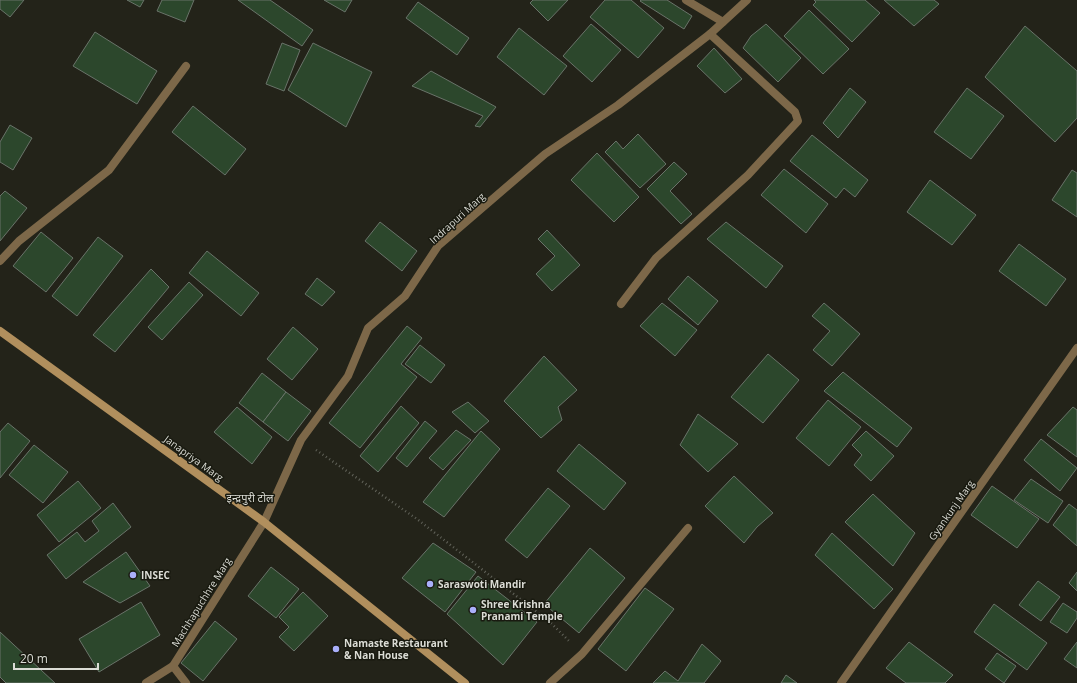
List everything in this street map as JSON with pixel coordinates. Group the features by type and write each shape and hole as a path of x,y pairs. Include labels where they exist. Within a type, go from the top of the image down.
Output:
{"main road":[{"name":"Janapriya Marg","path":"0,331 264,522 465,683"}],"street":[{"path":"686,0 723,22"},
{"name":"Indrapuri Marg","path":"264,522 301,440 348,376 368,328 405,296 438,246 545,154 618,105 710,34 747,0"},
{"path":"621,304 656,258 748,175 798,121 795,112 710,34"},
{"path":"0,261 19,241 109,170 186,66"},
{"name":"Gyankunj Marg","path":"841,683 1077,348"},
{"name":"Machhapuchhre Marg","path":"146,683 173,666 264,522"},
{"path":"550,683 582,654 688,528"},
{"path":"173,666 186,683"}],"path":[{"path":"301,440 417,519 551,623 582,654"}],"building":[{"path":"0,0 24,0 10,17 0,9"},
{"path":"127,0 144,0 140,7"},
{"path":"162,0 194,0 185,22 157,11"},
{"path":"238,0 270,0 313,30 302,46"},
{"path":"324,0 352,0 345,12"},
{"path":"533,0 568,0 548,21 530,3"},
{"path":"605,0 631,0 664,28 638,58 590,17"},
{"path":"667,0 692,16 684,29 640,1"},
{"path":"814,0 865,0 880,13 852,42 813,5 816,2"},
{"path":"884,0 934,0 939,4 914,26"},
{"path":"418,2 469,38 457,55 406,18"},
{"path":"809,10 849,49 823,74 784,36"},
{"path":"591,24 621,50 592,82 563,56"},
{"path":"766,24 801,58 778,82 743,48 751,36"},
{"path":"1025,26 1077,71 1077,118 1055,142 985,77"},
{"path":"519,28 567,66 544,95 497,57"},
{"path":"95,32 157,71 137,104 73,66"},
{"path":"282,43 300,50 284,91 266,84"},
{"path":"313,43 372,72 346,127 288,90"},
{"path":"714,48 742,79 725,93 697,66"},
{"path":"431,71 496,107 480,127 475,126 483,116 412,86"},
{"path":"850,88 866,102 838,138 823,123"},
{"path":"967,88 1004,116 971,159 934,132"},
{"path":"193,106 246,149 225,175 172,132"},
{"path":"10,125 32,138 13,170 0,162 0,142"},
{"path":"638,134 666,164 640,188 605,152 616,141 623,149"},
{"path":"812,135 868,180 855,197 844,188 836,198 790,161"},
{"path":"597,153 639,197 614,222 571,180"},
{"path":"674,162 687,174 670,191 692,214 681,224 647,189"},
{"path":"784,169 828,204 806,233 761,195"},
{"path":"1072,170 1077,173 1077,217 1052,200"},
{"path":"930,180 976,215 952,245 907,212"},
{"path":"5,191 27,208 0,241 0,196"},
{"path":"380,222 417,251 402,271 365,241"},
{"path":"726,222 783,266 766,288 707,239"},
{"path":"547,230 580,265 552,291 536,274 555,256 538,239"},
{"path":"41,232 73,258 46,292 13,266"},
{"path":"98,237 123,256 77,316 52,296"},
{"path":"1019,244 1066,279 1046,306 999,271"},
{"path":"207,251 259,293 241,316 189,273"},
{"path":"151,269 169,287 115,352 93,335"},
{"path":"688,276 718,301 698,325 668,299"},
{"path":"317,278 335,292 322,306 305,294"},
{"path":"189,282 203,295 162,340 148,327"},
{"path":"662,303 697,330 675,356 640,326"},
{"path":"824,303 860,334 832,366 813,350 830,331 812,316"},
{"path":"407,326 422,338 401,364 417,377 360,448 329,423"},
{"path":"293,327 318,349 292,380 267,359"},
{"path":"420,345 445,365 431,383 405,364"},
{"path":"768,354 799,380 763,423 731,397"},
{"path":"544,356 577,390 558,407 562,420 541,438 504,401"},
{"path":"843,372 912,428 897,447 824,391"},
{"path":"262,373 286,392 263,422 239,403"},
{"path":"286,392 311,411 288,441 263,422"},
{"path":"828,400 861,427 829,466 796,438"},
{"path":"468,402 489,421 475,433 452,412"},
{"path":"401,406 419,423 378,472 360,456"},
{"path":"237,407 272,437 252,464 214,432"},
{"path":"1073,407 1077,410 1077,457 1047,435"},
{"path":"698,414 738,444 708,472 680,445"},
{"path":"425,421 437,431 407,467 396,458"},
{"path":"8,423 30,441 0,478 0,432"},
{"path":"456,430 471,440 443,470 429,458"},
{"path":"481,431 500,449 444,517 423,502"},
{"path":"866,431 894,456 871,481 854,465 862,455 852,445"},
{"path":"1041,439 1077,468 1060,491 1024,460"},
{"path":"579,444 626,483 604,510 557,471"},
{"path":"34,445 68,472 43,503 9,475"},
{"path":"734,476 773,513 757,527 744,543 705,506"},
{"path":"1031,479 1063,501 1048,523 1014,500"},
{"path":"78,481 101,508 59,542 37,515"},
{"path":"992,486 1039,519 1017,548 971,515"},
{"path":"548,488 570,506 527,558 505,540"},
{"path":"873,494 915,533 893,566 845,522"},
{"path":"113,503 131,527 66,579 47,555 77,532 85,542 99,531 92,521"},
{"path":"1069,504 1077,510 1077,546 1053,525"},
{"path":"832,533 893,589 874,609 815,555"},
{"path":"433,543 476,572 445,612 402,578"},
{"path":"590,548 625,578 579,633 544,604"},
{"path":"126,552 150,586 120,603 83,582"},
{"path":"271,567 299,589 276,618 248,596"},
{"path":"1077,572 1077,591 1069,583"},
{"path":"478,576 537,622 503,665 447,614"},
{"path":"1038,581 1060,597 1041,621 1019,605"},
{"path":"645,588 674,609 626,671 598,649"},
{"path":"303,592 328,616 294,651 279,637 289,627 279,617"},
{"path":"141,602 160,635 99,672 79,639"},
{"path":"1063,603 1077,612 1077,618 1067,633 1050,622"},
{"path":"994,604 1047,643 1027,670 974,632"},
{"path":"215,621 237,639 203,681 181,663"},
{"path":"0,632 55,683 6,683 0,677"},
{"path":"909,642 953,675 945,683 906,683 886,668"},
{"path":"1077,642 1077,668 1064,659"},
{"path":"702,644 721,661 704,683 653,683 665,671 678,681"},
{"path":"997,653 1016,666 1004,683 985,669"},
{"path":"786,675 797,683 781,683"}],"place":[{"name":"INSEC","path":"133,575"},
{"name":"Saraswoti Mandir","path":"430,584"},
{"name":"Shree Krishna Pranami Temple","path":"473,610"},
{"name":"Namaste Restaurant & Nan House","path":"336,649"}],"district":[{"name":"इन्द्रपुरी टोल","path":"250,498"}]}
